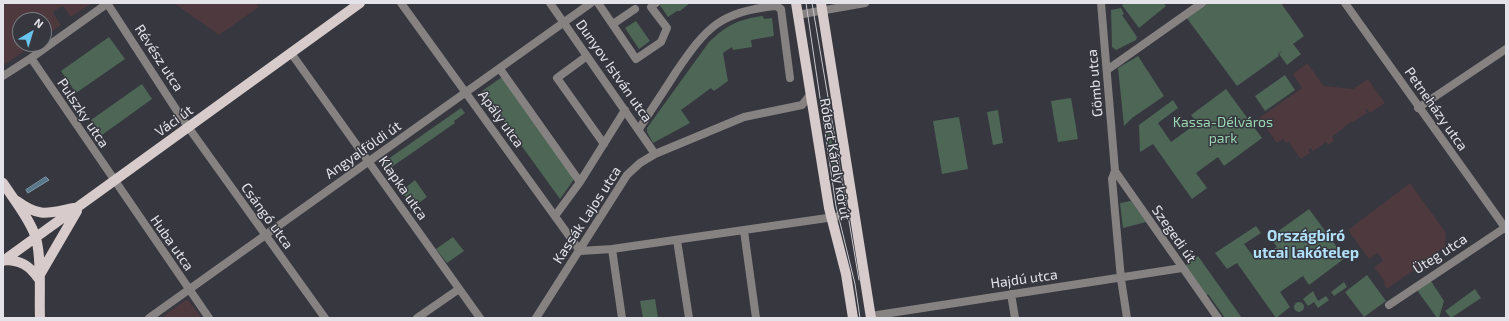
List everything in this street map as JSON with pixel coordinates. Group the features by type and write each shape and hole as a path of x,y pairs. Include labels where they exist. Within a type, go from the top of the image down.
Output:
{"main road":[{"name":"Váci út","path":"4,261 360,3"},
{"name":"Róbert Károly körút","path":"796,3 831,218 846,274 854,318"},
{"name":"Róbert Károly körút","path":"822,6 871,317"},
{"path":"3,183 36,238 40,318"},
{"path":"12,198 35,213 47,215 80,206"},
{"path":"38,278 80,206"},
{"path":"4,261 16,261 25,264 31,268 38,278"}],"street":[{"path":"3,76 31,58 107,3"},
{"name":"Révész utca","path":"107,3 189,127"},
{"name":"Apály utca","path":"401,3 580,251"},
{"name":"Dunyov István utca","path":"550,3 655,154"},
{"name":"Angyalföldi út","path":"149,318 592,3"},
{"path":"598,3 636,59 661,42 667,28 651,7 656,3"},
{"path":"797,15 822,6 865,3"},
{"name":"Gömb utca","path":"1101,3 1115,171"},
{"path":"1107,70 1202,3"},
{"name":"Petneházy utca","path":"1345,3 1418,108 1506,228"},
{"path":"639,129 697,41 722,20 753,6 776,6 781,10 790,78"},
{"path":"613,24 635,9"},
{"path":"1418,108 1506,49"},
{"name":"Klapka utca","path":"291,53 480,318"},
{"path":"587,56 557,78 604,144"},
{"name":"Pulszky utca","path":"31,58 114,182"},
{"name":"Apály utca","path":"500,69 580,182"},
{"name":"Kassák Lajos utca","path":"536,318 627,175 640,163 655,154 744,117 802,105 810,95"},
{"path":"555,216 580,182 625,110"},
{"name":"Csángó utca","path":"189,127 324,318"},
{"path":"1115,171 1112,179 1121,279 1127,318"},
{"name":"Szegedi út","path":"1115,171 1218,318"},
{"name":"Huba utca","path":"114,182 209,318"},
{"path":"580,251 612,249 855,214"},
{"name":"Üteg utca","path":"1389,305 1506,228"},
{"path":"744,230 756,318"},
{"path":"677,240 689,318"},
{"path":"612,249 622,318"},
{"name":"Hajdú utca","path":"871,317 1011,294 1121,279 1182,268"},
{"path":"417,318 459,289"},
{"path":"1011,294 1015,318"}],"shaded area":[{"path":"3,3 92,3 71,17 63,6 55,10 53,13 61,25 52,31 52,12 12,12 12,52 23,52 3,66"},
{"path":"174,3 256,3 259,7 219,35"},
{"path":"1307,63 1324,86 1353,89 1368,79 1385,103 1370,113 1366,108 1365,110 1367,113 1353,122 1352,121 1332,137 1334,141 1328,145 1326,142 1313,151 1311,148 1308,150 1310,153 1301,159 1289,143 1291,141 1286,143 1283,139 1277,143 1259,118 1302,88 1293,74"},
{"path":"1410,183 1446,233 1445,247 1387,289 1384,284 1385,282 1374,267 1383,261 1378,253 1369,259 1348,230"},
{"path":"187,299 202,318 161,318"}],"green space":[{"path":"690,3 680,11 677,11 668,17 659,4"},
{"path":"1125,3 1163,3 1166,6 1139,28 1122,5"},
{"path":"1197,3 1281,3 1304,36 1293,44 1301,54 1287,65 1279,54 1283,50 1278,54 1279,56 1237,86 1186,17"},
{"path":"1121,8 1124,14 1122,15 1137,37 1136,40 1116,50 1112,47 1111,10"},
{"path":"763,16 764,19 772,18 774,36 751,40 752,47 733,50 732,47 723,53 728,81 714,91 711,88 681,110 690,123 653,143 647,132 647,128 709,42 722,31 740,21"},
{"path":"636,21 650,41 639,49 625,28"},
{"path":"109,37 125,59 76,93 61,71"},
{"path":"1138,56 1164,96 1132,118 1124,126 1118,68"},
{"path":"1285,75 1295,90 1265,111 1255,96"},
{"path":"502,77 575,178 560,199 482,91"},
{"path":"142,84 152,99 102,135 91,120"},
{"name":"Kassa-Délváros park","path":"1226,89 1262,138 1224,166 1218,157 1196,173 1207,188 1192,199 1153,144 1140,152 1139,125 1173,100 1178,108 1158,123 1171,142 1197,123 1191,115"},
{"path":"1071,98 1078,139 1058,142 1051,101"},
{"path":"461,108 465,113 454,121 455,123 386,171 381,164"},
{"path":"998,110 1003,143 993,145 987,112"},
{"path":"824,112 827,112 838,181 835,181"},
{"path":"959,117 968,169 942,174 933,121"},
{"path":"415,180 427,197 413,207 401,191"},
{"path":"1131,201 1146,222 1123,228 1120,203"},
{"path":"1309,209 1345,258 1309,285 1303,276 1280,292 1290,307 1276,318 1237,263 1227,269 1215,253 1256,226 1261,233 1244,244 1256,260 1277,247 1270,237"},
{"path":"453,237 464,251 447,263 436,249"},
{"path":"1198,256 1242,318 1225,318 1208,294 1203,298 1182,268"},
{"path":"1367,275 1386,301 1364,317 1345,292"},
{"path":"1429,278 1444,301 1439,318 1437,318 1414,286"},
{"path":"1344,282 1347,287 1334,296 1331,292"},
{"path":"1475,289 1481,298 1451,318 1445,311"},
{"path":"1313,291 1318,301 1326,296 1329,300 1318,308 1314,302 1308,306 1303,299"},
{"path":"655,299 658,318 643,318 640,301"},
{"path":"1297,302 1301,302 1304,307 1301,312 1297,312 1294,309 1294,305"}],"water":[{"path":"46,177 49,180 28,193 26,190"}],"tram line":[{"path":"806,3 836,206 855,284 860,318"},
{"path":"812,3 859,280"}],"district":[{"name":"Országbíró utcai lakótelep","path":"1306,244"}]}
